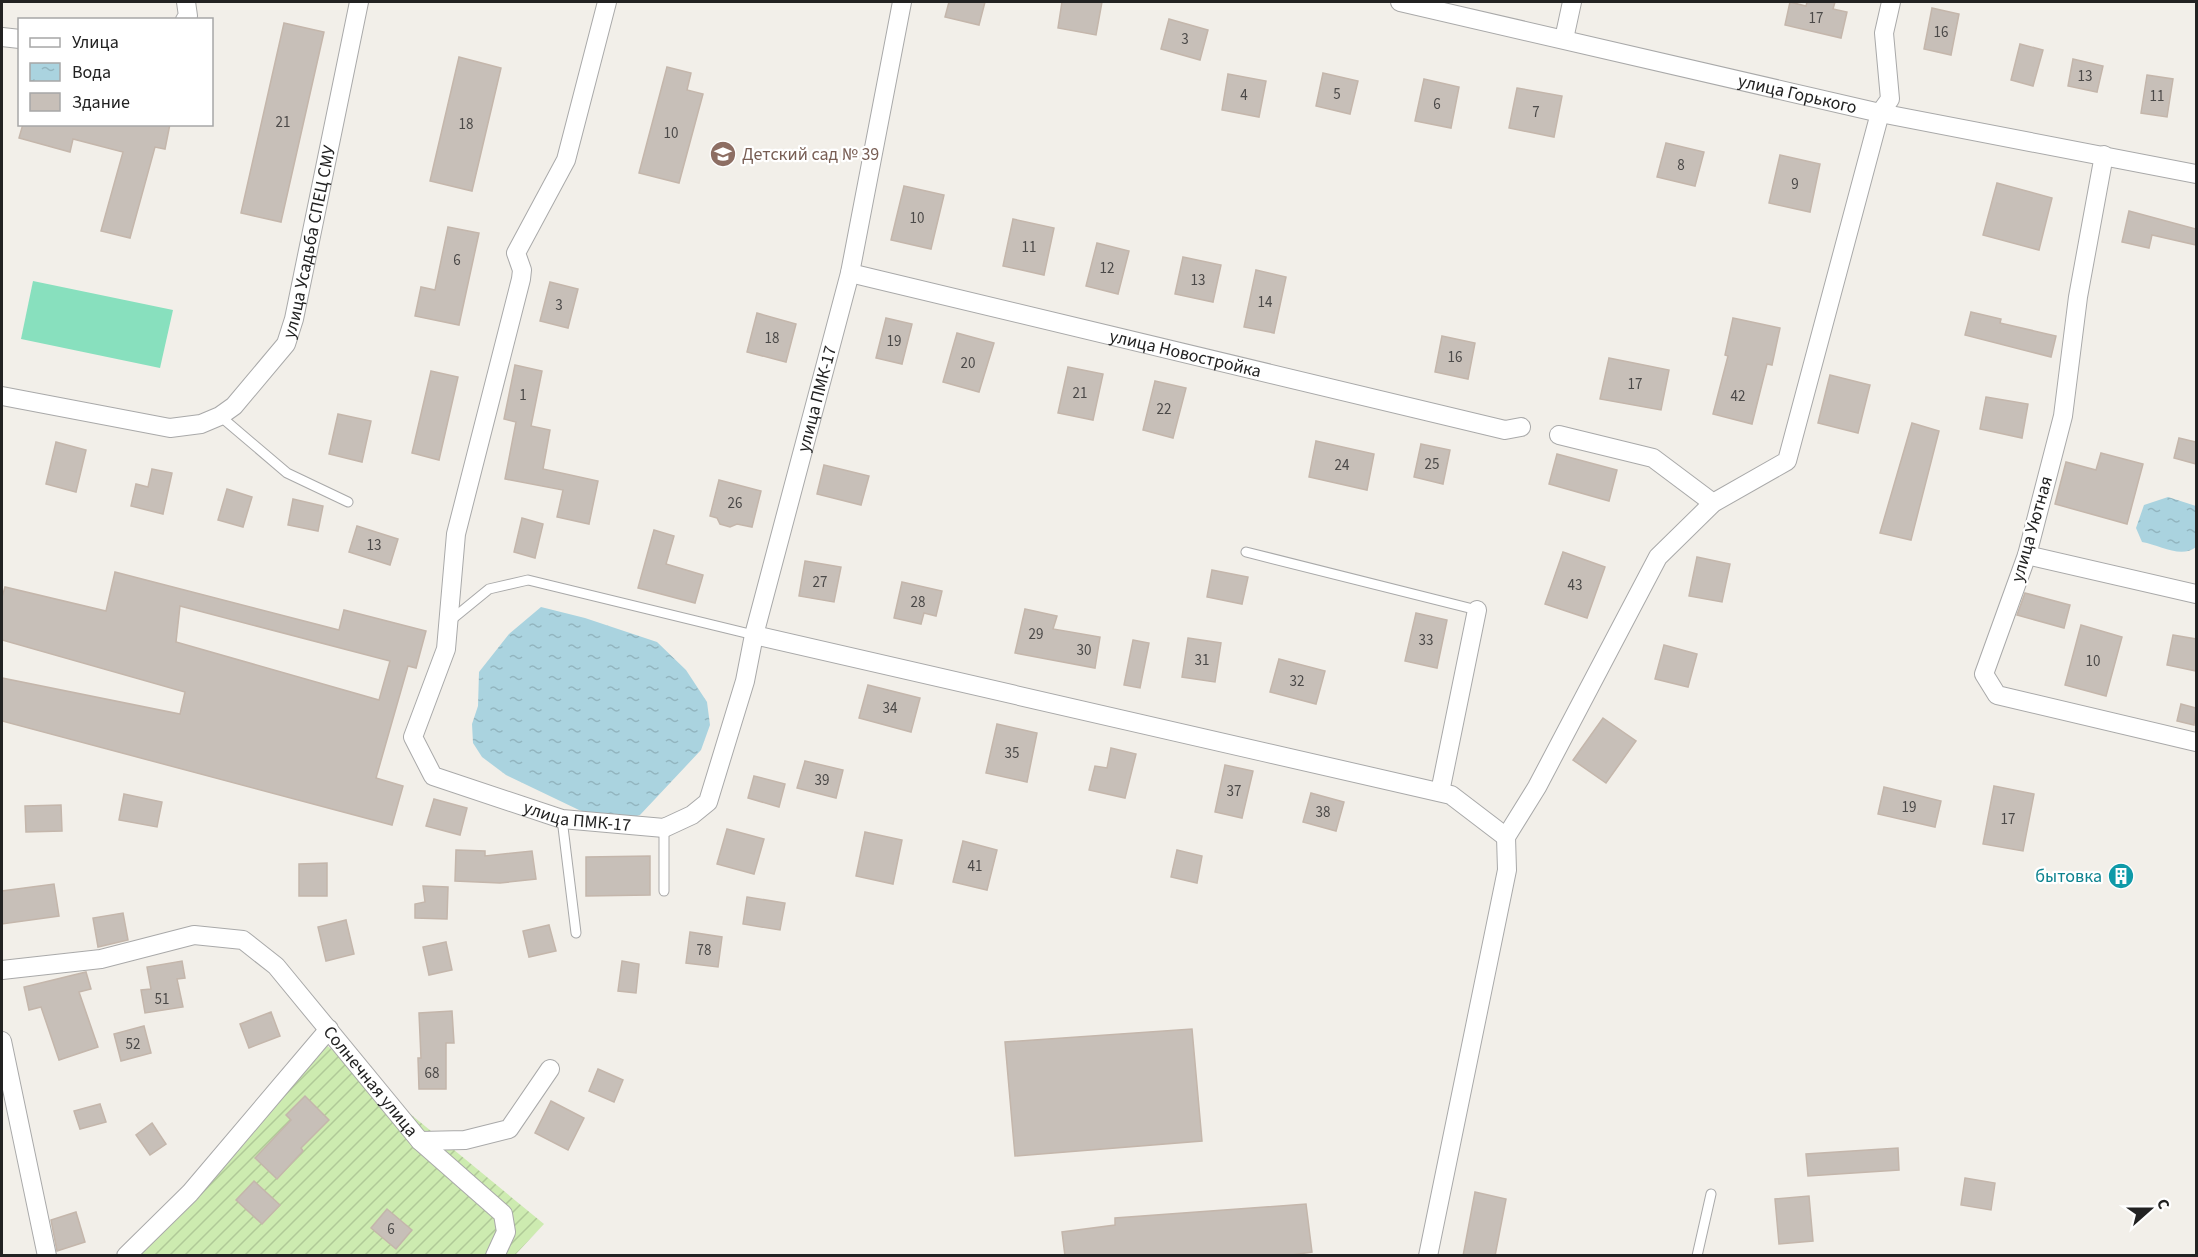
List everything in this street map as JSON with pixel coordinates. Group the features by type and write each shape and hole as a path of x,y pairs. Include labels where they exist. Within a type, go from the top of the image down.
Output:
{"street":[{"path":"186,2 186,18"},
{"name":"улица Усадьба СПЕЦ СМУ","path":"2,396 170,428 201,424 220,416 234,406 286,344 294,319 359,2"},
{"name":"улица ПМК-17","path":"607,2 566,160 516,253 517,263 522,270 521,279 456,534 451,571 451,620 446,650 413,737 433,776 562,819 664,828 692,815 708,802 745,681 754,634 850,273 902,2"},
{"name":"улица Горького","path":"1401,2 1880,113 2196,174"},
{"path":"1563,39 1572,2"},
{"path":"1428,1256 1507,870 1506,837 1537,787 1658,557 1713,503 1787,461 1880,113 1890,99 1884,33 1892,2"},
{"path":"2,37 18,39"},
{"name":"улица Уютная","path":"2104,155 2078,297 2063,416 2026,555 1984,674 1997,695 2196,742"},
{"name":"улица Новостройка","path":"850,273 1505,430 1521,427"},
{"path":"1559,435 1653,458 1713,503"},
{"path":"2026,555 2196,594"},
{"path":"1440,792 1477,610"},
{"path":"754,634 1440,792 1451,795 1506,837"},
{"name":"Солнечная улица","path":"2,970 101,959 194,935 243,940 276,966 420,1141 465,1140 509,1130 550,1069"},
{"path":"126,1256 190,1193 329,1029"},
{"path":"2,1041 47,1256"},
{"path":"420,1141 503,1214 506,1232 495,1256"}],"lane":[{"path":"220,416 287,474 348,502"},
{"path":"1246,552 1477,610"},
{"path":"451,620 489,590 528,580 754,634"},
{"path":"562,819 576,933"},
{"path":"664,828 664,891"},
{"path":"1697,1256 1711,1194"}],"green space":[{"path":"33,281 173,310 160,368 21,339"},
{"path":"324,1043 544,1224 515,1255 128,1256"}],"water":[{"path":"2168,497 2196,506 2196,547 2190,550 2184,552 2170,550 2142,542 2136,528 2144,505"},
{"path":"541,607 585,618 657,642 686,670 707,702 710,725 701,750 640,815 624,820 603,818 579,810 506,775 482,757 473,743 472,724 478,706 479,672 509,634"}],"building":[{"path":"949,2 985,2 979,25 945,17"},
{"path":"1062,2 1102,2 1096,35 1058,28"},
{"path":"1790,2 1806,6 1807,2 1835,2 1833,9 1847,12 1841,38 1785,25"},
{"path":"1932,8 1959,14 1951,55 1924,49"},
{"path":"1169,19 1208,30 1200,60 1161,49"},
{"path":"284,23 324,32 281,222 241,213"},
{"path":"2020,44 2043,50 2033,86 2011,80"},
{"path":"459,57 501,68 472,191 430,181"},
{"path":"2073,59 2103,66 2097,92 2068,86"},
{"path":"667,67 691,73 687,90 703,94 679,183 639,173"},
{"path":"1323,73 1358,81 1350,114 1316,106"},
{"path":"1228,74 1266,81 1259,117 1222,110"},
{"path":"2147,75 2173,79 2167,117 2141,113"},
{"path":"1424,79 1459,87 1451,128 1415,121"},
{"path":"1517,88 1562,96 1554,137 1509,128"},
{"path":"22,126 170,126 165,149 155,147 130,238 101,231 123,152 73,139 70,152 19,138"},
{"path":"1666,143 1704,152 1695,186 1657,177"},
{"path":"1780,155 1820,164 1810,212 1769,203"},
{"path":"1997,183 2052,198 2039,250 1983,235"},
{"path":"904,186 944,195 931,249 891,240"},
{"path":"2129,211 2196,229 2196,245 2152,235 2149,248 2122,242"},
{"path":"1013,219 1054,228 1044,275 1003,266"},
{"path":"448,227 479,233 459,325 415,316 421,287 435,290"},
{"path":"1097,243 1129,251 1118,294 1086,286"},
{"path":"1183,257 1221,265 1213,302 1175,294"},
{"path":"1256,270 1286,277 1274,333 1244,327"},
{"path":"550,282 578,289 568,328 540,321"},
{"path":"1971,312 2001,319 2000,323 2056,336 2051,357 1965,335"},
{"path":"757,313 796,324 786,362 747,352"},
{"path":"886,318 912,324 902,364 876,358"},
{"path":"1733,318 1780,328 1772,365 1767,364 1752,424 1713,414 1728,356 1725,355"},
{"path":"957,333 994,343 979,392 943,382"},
{"path":"1442,336 1475,343 1468,379 1435,372"},
{"path":"1609,358 1669,370 1661,410 1600,399"},
{"path":"515,365 542,371 531,426 550,430 543,469 598,481 589,524 557,517 563,490 505,479 516,422 504,419"},
{"path":"1068,367 1103,374 1093,420 1058,413"},
{"path":"431,371 458,377 439,460 412,453"},
{"path":"1830,375 1870,385 1858,433 1818,423"},
{"path":"1155,381 1186,388 1173,438 1143,430"},
{"path":"1986,397 2028,404 2022,438 1980,429"},
{"path":"338,414 371,421 362,462 329,454"},
{"path":"1912,423 1939,431 1911,540 1880,533"},
{"path":"2179,438 2196,442 2196,464 2174,458"},
{"path":"1316,441 1374,454 1367,490 1309,477"},
{"path":"56,442 86,450 76,492 46,484"},
{"path":"1421,444 1450,450 1443,484 1414,477"},
{"path":"2101,453 2143,464 2127,524 2055,504 2066,462 2096,470"},
{"path":"1557,454 1617,470 1609,501 1549,484"},
{"path":"824,465 869,476 861,505 817,494"},
{"path":"152,469 172,473 163,514 131,506 136,484 148,487"},
{"path":"719,480 761,491 752,527 737,524 730,527 720,524 717,518 710,516"},
{"path":"227,489 252,497 243,527 218,520"},
{"path":"293,499 323,506 318,531 288,525"},
{"path":"522,518 543,524 535,558 514,552"},
{"path":"357,526 398,539 390,565 349,552"},
{"path":"654,530 674,536 666,564 703,575 695,603 638,588"},
{"path":"1563,552 1605,567 1587,618 1545,604"},
{"path":"1697,557 1730,564 1722,602 1689,596"},
{"path":"805,561 841,567 834,602 799,596"},
{"path":"1212,570 1248,577 1242,604 1207,597"},
{"path":"115,572 339,630 344,610 426,631 416,668 408,666 376,778 403,786 392,825 2,721 2,678 180,714 185,692 2,640 2,597 5,587 106,611","holes":["180,606 390,661 379,700 176,642"]},
{"path":"902,582 942,591 936,616 924,613 921,624 894,618"},
{"path":"2025,593 2070,605 2064,628 2017,615"},
{"path":"1025,609 1057,616 1053,629 1100,637 1095,668 1015,653"},
{"path":"1416,613 1447,620 1437,668 1405,661"},
{"path":"2081,625 2122,637 2106,696 2065,685"},
{"path":"2173,635 2196,639 2196,671 2167,665"},
{"path":"1188,638 1221,643 1215,682 1182,677"},
{"path":"1133,640 1149,643 1140,688 1124,685"},
{"path":"1664,645 1697,654 1688,687 1655,679"},
{"path":"1279,659 1325,671 1316,704 1270,692"},
{"path":"868,685 920,698 911,732 859,718"},
{"path":"2181,704 2196,708 2194,725 2177,721"},
{"path":"1603,718 1636,741 1606,783 1573,760"},
{"path":"997,724 1037,733 1027,782 986,773"},
{"path":"1111,748 1136,754 1125,798 1089,790 1095,766 1107,768"},
{"path":"805,761 843,770 836,798 797,788"},
{"path":"1225,765 1253,771 1242,818 1215,812"},
{"path":"754,776 785,784 779,807 748,798"},
{"path":"1994,786 2034,794 2023,851 1983,844"},
{"path":"1884,787 1941,801 1935,827 1878,814"},
{"path":"1311,793 1344,802 1336,831 1303,822"},
{"path":"124,794 162,802 157,827 119,820"},
{"path":"434,799 467,808 460,835 426,826"},
{"path":"61,805 62,831 26,832 25,806"},
{"path":"727,829 764,839 754,874 717,864"},
{"path":"865,832 902,840 893,884 856,876"},
{"path":"963,841 997,850 987,890 953,882"},
{"path":"456,850 485,851 485,856 532,851 536,879 500,883 455,881"},
{"path":"1177,850 1202,856 1197,883 1171,877"},
{"path":"650,856 650,895 586,896 586,857"},
{"path":"327,863 327,896 299,896 299,864"},
{"path":"54,884 59,916 2,924 2,891"},
{"path":"423,886 448,887 447,919 415,918 415,904 425,902"},
{"path":"747,897 785,903 780,930 743,924"},
{"path":"123,913 128,940 98,947 93,918"},
{"path":"346,920 354,954 326,961 318,927"},
{"path":"549,925 556,951 529,957 523,931"},
{"path":"690,932 722,937 718,967 686,963"},
{"path":"446,942 452,970 429,975 423,947"},
{"path":"182,961 185,978 177,979 183,1007 145,1013 141,990 151,989 147,967"},
{"path":"622,961 639,964 636,993 618,991"},
{"path":"86,972 91,989 79,992 98,1047 59,1060 41,1007 29,1010 24,987"},
{"path":"452,1011 454,1043 446,1043 446,1089 419,1089 418,1058 421,1058 419,1013"},
{"path":"271,1012 280,1036 249,1048 240,1024"},
{"path":"144,1026 151,1053 121,1061 114,1034"},
{"path":"1192,1029 1202,1141 1015,1156 1005,1042"},
{"path":"598,1069 623,1080 614,1102 589,1091"},
{"path":"305,1096 329,1120 301,1148 303,1151 277,1179 255,1158 291,1120 286,1115"},
{"path":"551,1101 584,1118 568,1150 535,1133"},
{"path":"100,1104 106,1122 80,1129 74,1111"},
{"path":"152,1123 166,1144 150,1155 136,1135"},
{"path":"1898,1148 1899,1170 1808,1176 1806,1154"},
{"path":"1965,1178 1995,1183 1991,1210 1961,1205"},
{"path":"254,1181 280,1205 262,1224 236,1200"},
{"path":"1475,1192 1506,1199 1495,1256 1463,1256"},
{"path":"1809,1196 1813,1241 1779,1244 1775,1199"},
{"path":"1306,1204 1312,1252 1285,1256 1065,1256 1062,1232 1115,1225 1115,1218"},
{"path":"387,1209 412,1230 396,1249 371,1228"},
{"path":"76,1212 85,1242 57,1251 51,1220"}],"place":[{"name":"Детский сад № 39","path":"723,154"},
{"name":"бытовка","path":"2121,876"}]}
